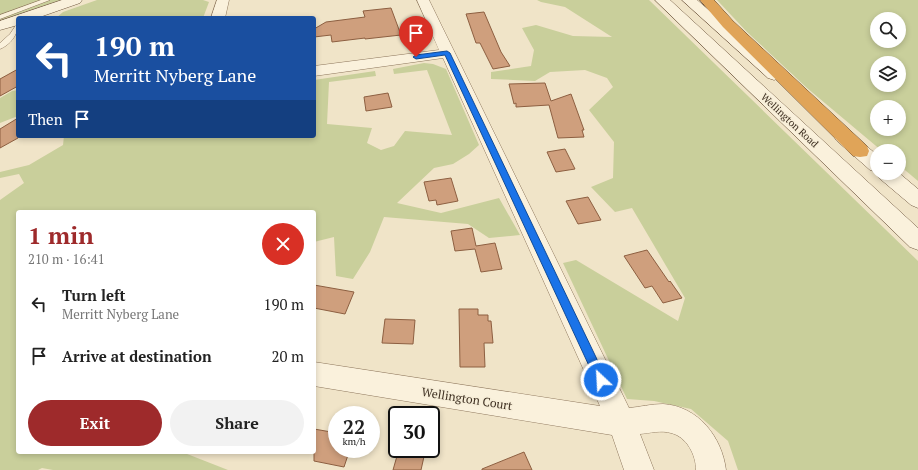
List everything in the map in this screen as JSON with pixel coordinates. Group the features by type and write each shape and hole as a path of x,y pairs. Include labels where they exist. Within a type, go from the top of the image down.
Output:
{"highway":[{"path":"707,0 728,24 860,151"}],"main road":[{"path":"29,16 75,0"},
{"name":"Wellington Road","path":"662,0 918,241"},
{"path":"689,0 870,159"},
{"path":"0,26 16,21"},
{"path":"894,180 918,200"}],"street":[{"path":"219,16 223,0"},
{"path":"423,0 621,422 639,470"},
{"path":"316,71 447,53"},
{"name":"Wellington Court","path":"316,374 621,422 664,418 677,421 689,428 700,438 708,450 712,464 711,470"}],"lane":[{"path":"0,17 47,0"},
{"path":"0,46 13,35 16,30"}],"green space":[{"path":"0,0 61,0 0,20"},
{"path":"97,0 203,0 209,2 204,16 58,16 63,12"},
{"path":"537,0 649,0 918,261 918,470 738,470 728,441 691,409 654,401 627,399 563,263 576,260 678,321 685,298 632,208 615,212 591,187 613,178 614,142 589,110 613,87 607,78 585,70 550,72 535,81 491,79 491,72 531,66 534,50 522,28 536,25 573,36 612,37 565,7"},
{"path":"717,0 918,0 918,181 906,171 906,144 874,144 807,88 747,32"},
{"path":"424,63 433,64 446,69 479,145 469,154 453,164 434,168 397,203 441,213 499,198 520,235 489,238 468,224 384,217 370,252 353,279 336,276 334,237 316,242 316,210 16,210 16,454 187,454 228,470 53,470 42,468 38,470 0,470 0,200 24,183 19,174 0,178 0,172 29,165 63,145 64,138 316,138 316,80 375,71 376,76 329,82 327,124 372,128 367,143 381,150 394,146 405,131 452,135 427,70 394,74 393,69"},
{"path":"16,90 16,117 0,123 0,98"}],"building":[{"path":"391,8 401,35 332,42 331,35 316,37 316,28 326,22 365,17 363,11"},
{"path":"484,12 501,52 510,66 493,69 480,43 476,43 466,14"},
{"path":"16,70 16,87 0,96 0,79"},
{"path":"545,83 551,101 571,94 584,130 582,130 584,137 558,138 549,105 516,107 509,84"},
{"path":"388,93 392,107 366,111 364,97"},
{"path":"16,119 16,138 18,138 0,148 0,129"},
{"path":"565,149 575,169 556,172 547,152"},
{"path":"451,178 458,201 437,205 436,200 429,201 424,182"},
{"path":"588,197 601,220 578,224 566,201"},
{"path":"472,228 476,246 495,243 502,269 481,272 475,249 455,251 451,231"},
{"path":"647,250 682,298 663,303 652,286 645,288 624,256"},
{"path":"316,285 354,292 345,314 316,308"},
{"path":"459,309 478,309 478,315 488,315 488,321 491,321 493,343 484,343 485,367 460,367"},
{"path":"385,319 415,320 413,344 382,343"},
{"path":"316,429 328,431 328,458 347,458 344,467 314,461 314,454 316,454"},
{"path":"524,452 532,470 482,470 482,469"},
{"path":"396,458 424,458 421,470 393,470"}],"route":[{"path":"416,57 447,53 601,380"}]}
